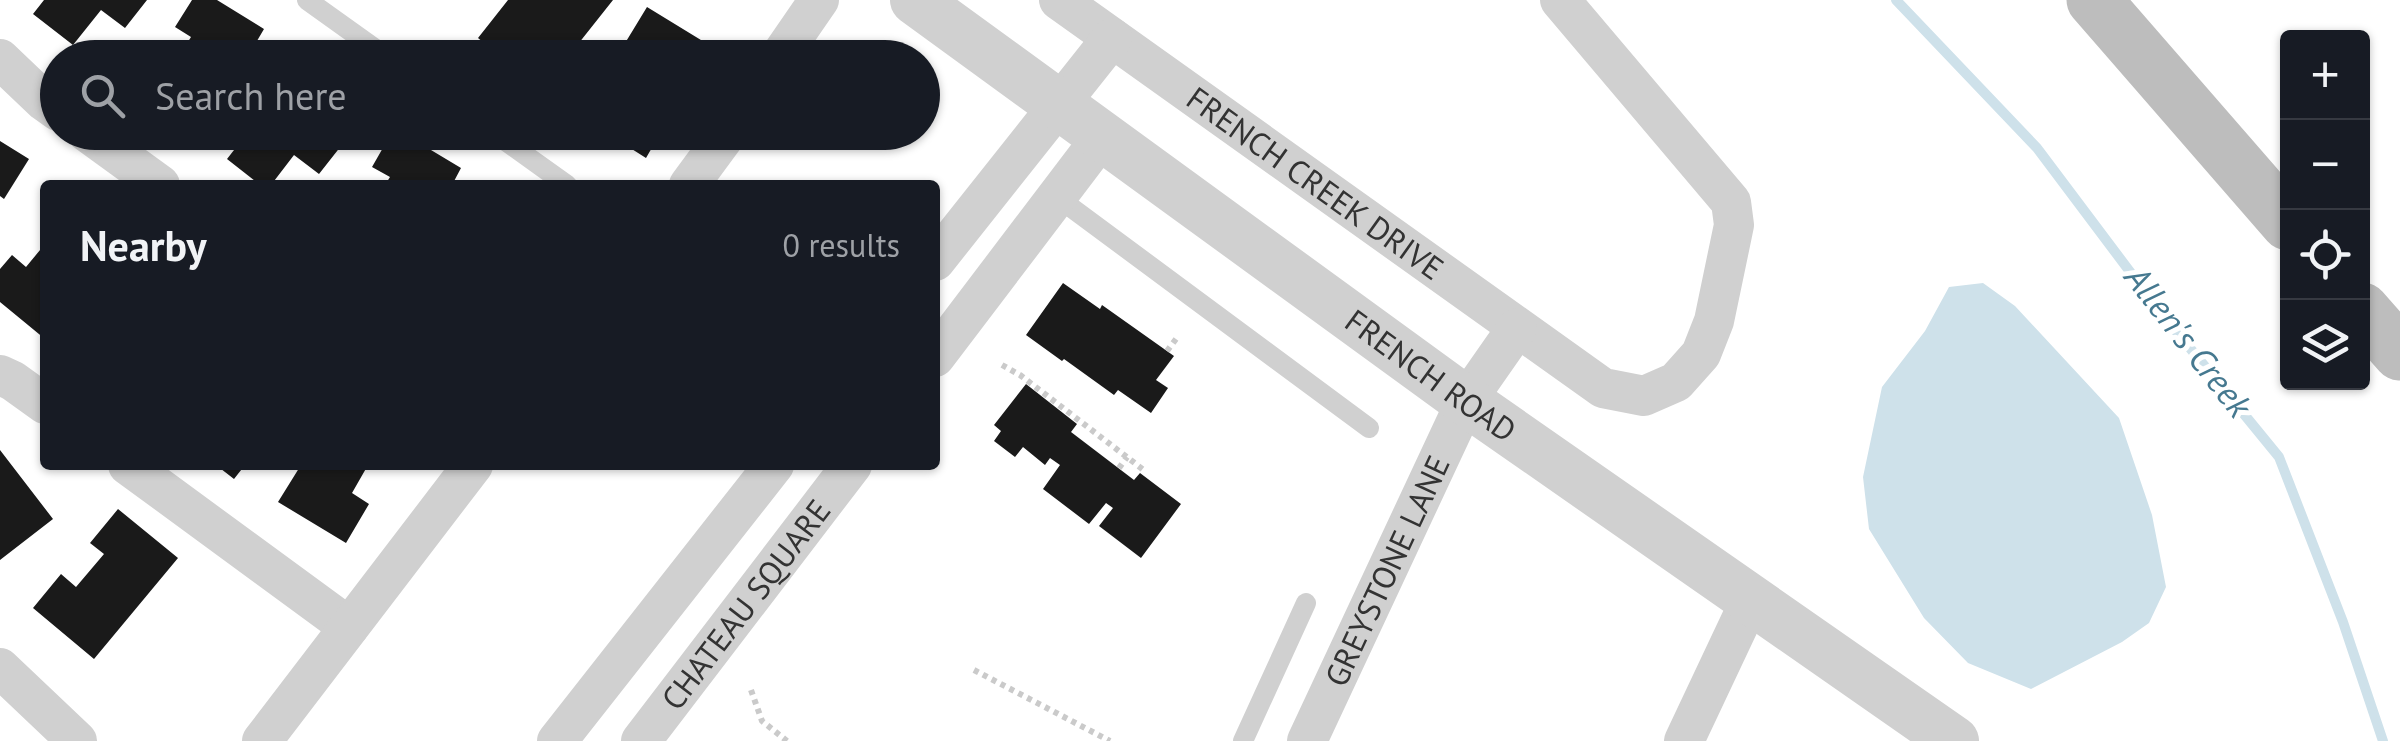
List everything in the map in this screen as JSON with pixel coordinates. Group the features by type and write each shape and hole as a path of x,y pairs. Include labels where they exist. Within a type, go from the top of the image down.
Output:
{"main road":[{"path":"2094,0 2280,214"},
{"path":"2370,319 2400,353"}],"street":[{"path":"791,40 818,0"},
{"name":"FRENCH ROAD","path":"914,0 1466,400 1954,741"},
{"name":"FRENCH CREEK DRIVE","path":"1059,0 1604,388 1644,396 1676,382 1700,354 1714,322 1734,225 1731,202 1560,0"},
{"path":"940,255 1112,38"},
{"path":"0,59 40,97"},
{"path":"940,350 1102,137"},
{"path":"112,150 153,180"},
{"path":"693,180 715,150"},
{"path":"1466,400 1517,328"},
{"path":"0,375 40,400"},
{"name":"GREYSTONE LANE","path":"1307,741 1466,400"},
{"path":"135,470 349,627"},
{"path":"262,741 469,470"},
{"path":"557,741 770,470"},
{"name":"CHATEAU SQUARE","path":"640,741 848,470"},
{"path":"1684,741 1750,601"},
{"path":"0,668 77,741"}],"lane":[{"path":"307,0 363,40"},
{"path":"518,150 560,180"},
{"path":"1058,197 1369,428"},
{"path":"1244,741 1306,603"}],"path":[{"path":"1167,351 1176,340"},
{"path":"1002,365 1145,471"},
{"path":"1118,468 1127,457"},
{"path":"974,670 1110,741"},
{"path":"752,690 762,721 787,741"}],"shaded area":[{"path":"1983,283 2015,306 2119,418 2152,515 2166,587 2149,623 2122,642 2031,689 1968,663 1924,618 1869,529 1863,477 1882,387 1925,331 1949,287"}],"building":[{"path":"44,0 147,0 125,28 101,10 77,40 67,40 33,14"},
{"path":"192,0 217,0 264,29 258,40 189,40 191,37 175,27"},
{"path":"508,0 613,0 581,40 478,38"},
{"path":"647,7 701,40 627,40"},
{"path":"0,141 29,159 4,199 0,196"},
{"path":"234,150 338,150 319,174 294,155 275,180 254,180 227,159"},
{"path":"382,150 431,150 461,168 455,180 388,180 390,177 372,167"},
{"path":"633,150 651,150 646,158"},
{"path":"40,250 40,335 0,302 0,269 12,255 26,267"},
{"path":"1063,283 1100,309 1102,305 1174,356 1156,380 1168,388 1151,413 1118,390 1114,395 1026,335"},
{"path":"1026,384 1077,424 1071,432 1134,480 1140,473 1181,504 1141,558 1099,526 1113,508 1106,503 1089,524 1043,489 1060,465 1050,458 1045,465 1023,447 1015,457 994,441 1001,431 994,425"},
{"path":"0,450 53,519 0,560"},
{"path":"222,470 241,470 234,479"},
{"path":"298,470 365,470 352,493 369,504 346,543 278,502"},
{"path":"118,509 178,558 94,659 33,608 61,574 76,587 104,554 90,543"}],"waterway":[{"name":"Allen's Creek","path":"1896,0 2037,148 2158,309 2279,457 2343,622 2383,741"}]}
